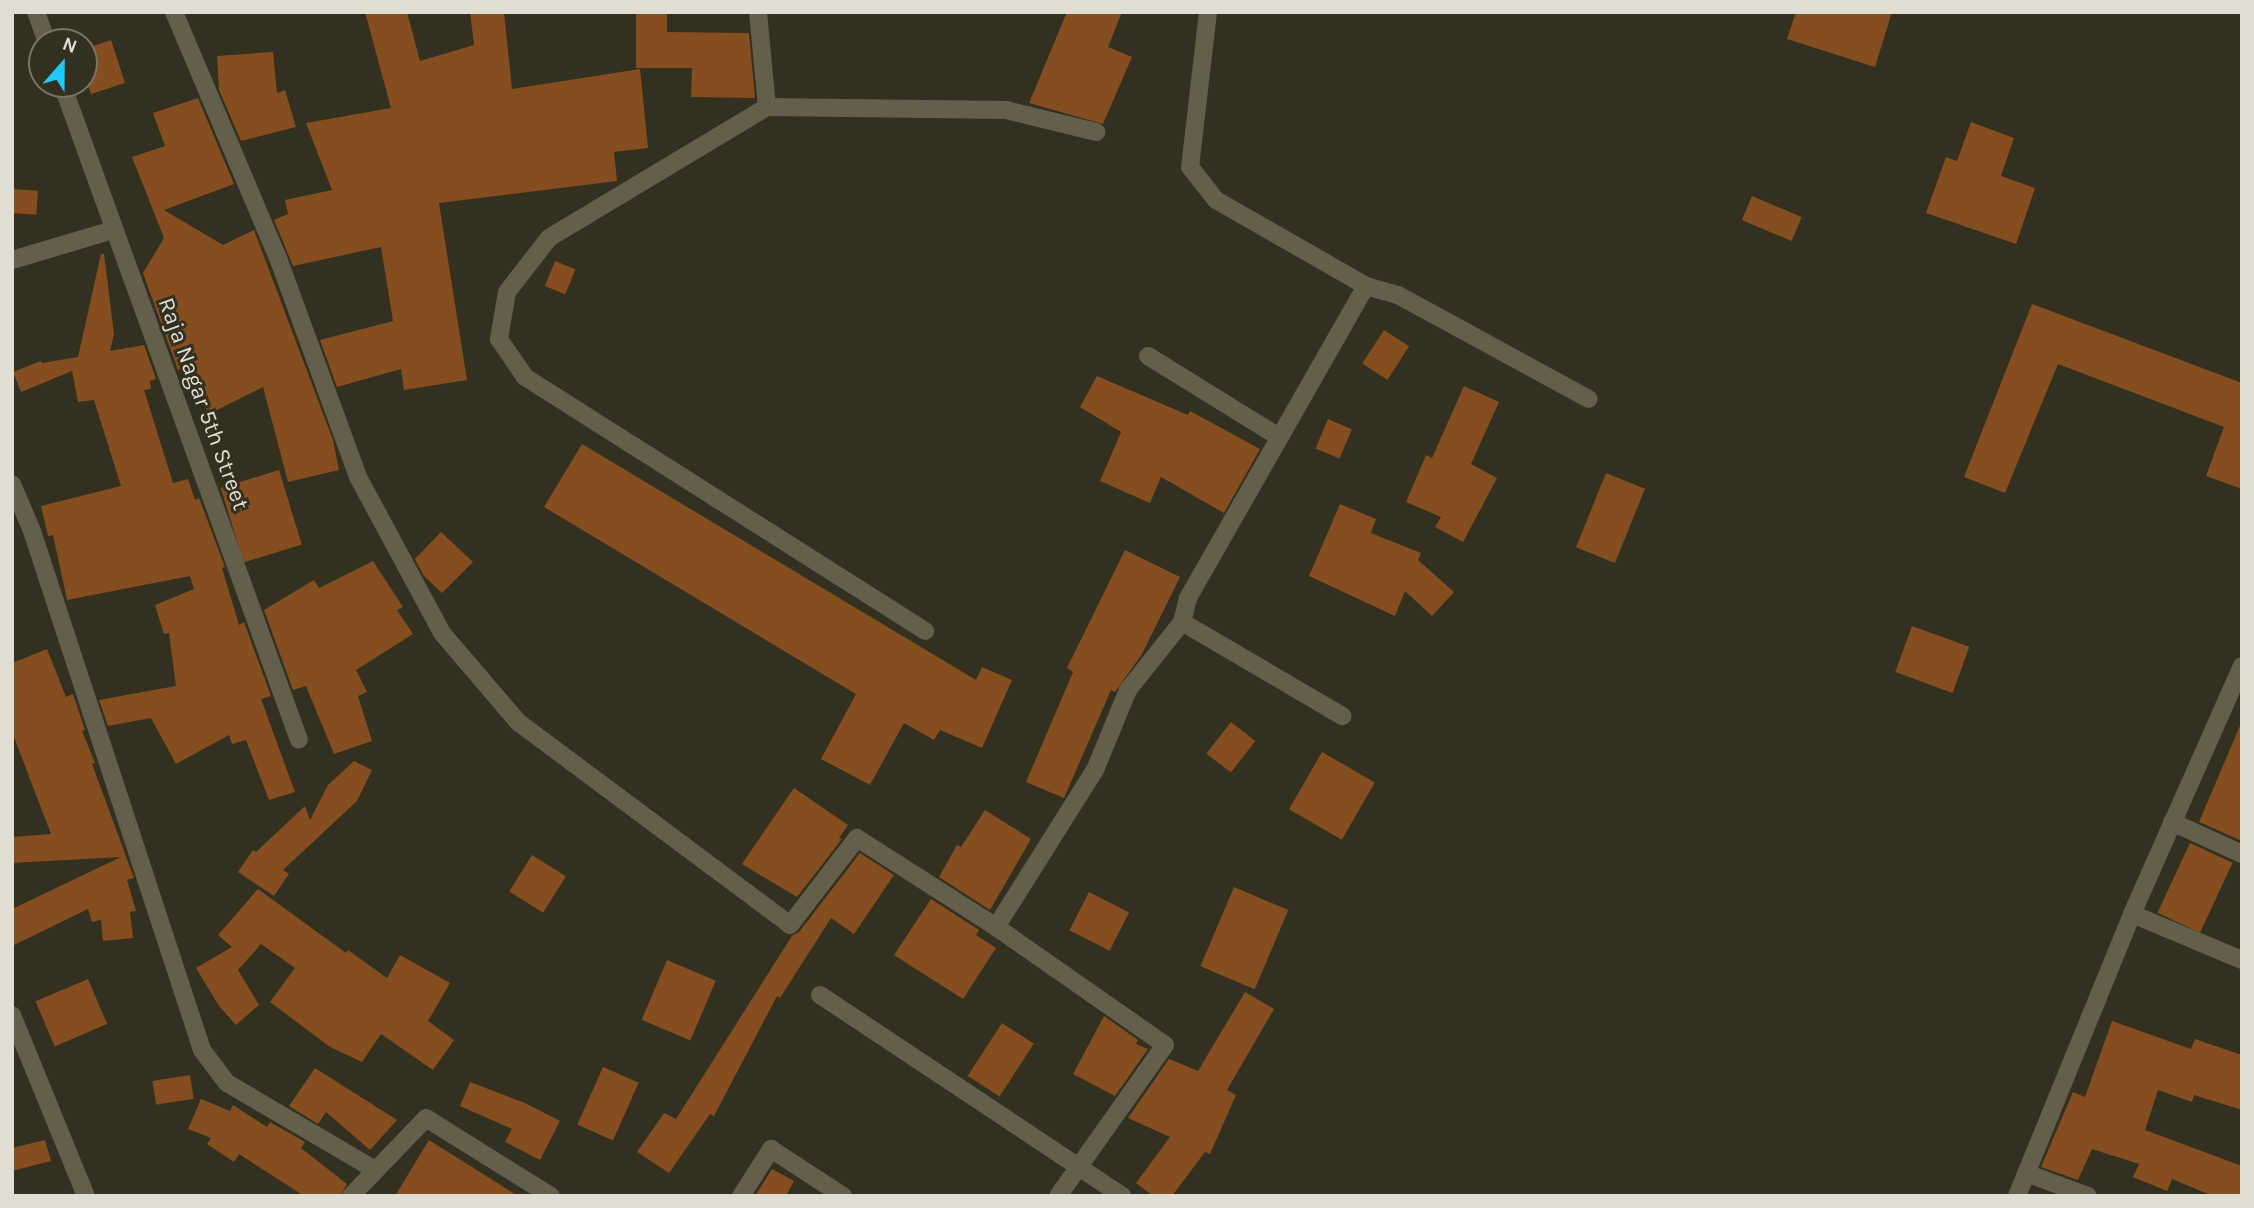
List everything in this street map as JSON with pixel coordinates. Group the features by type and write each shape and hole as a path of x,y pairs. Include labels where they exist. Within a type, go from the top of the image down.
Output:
{"street":[{"path":"174,12 278,258 358,477 442,633 519,722 790,925 857,838 996,927 1165,1045 1058,1196"},
{"path":"758,12 767,107"},
{"path":"1208,12 1190,167 1216,200 1366,286 1398,295 1589,399"},
{"name":"Raja Nagar 5th Street","path":"67,98 299,740"},
{"path":"925,631 525,377 499,339 507,292 549,238 767,107 1006,110 1096,132"},
{"path":"12,260 113,230"},
{"path":"996,927 1095,770 1128,690 1182,622 1188,598 1366,286"},
{"path":"1148,356 1279,437"},
{"path":"12,484 32,531 202,1050 227,1083 375,1170"},
{"path":"1182,622 1342,716"},
{"path":"2017,1196 2132,914 2242,666"},
{"path":"2172,822 2242,854"},
{"path":"2132,914 2242,960"},
{"path":"820,995 1122,1196"},
{"path":"12,1015 86,1196"},
{"path":"351,1196 426,1118 551,1196"},
{"path":"741,1196 771,1149 843,1196"},
{"path":"2026,1173 2088,1196"}],"building":[{"path":"365,12 407,12 420,61 474,45 470,12 504,12 512,89 640,69 648,148 614,152 617,181 439,203 467,380 404,390 401,369 337,387 320,340 393,321 381,247 293,266 274,220 288,214 285,200 332,190 306,123 391,108"},
{"path":"1067,12 1122,12 1108,47 1132,57 1103,124 1029,103"},
{"path":"1796,12 1892,12 1875,67 1787,39"},
{"path":"636,14 667,14 667,32 749,33 755,98 691,97 692,68 636,68"},
{"path":"111,40 125,83 98,92 98,44"},
{"path":"273,52 277,93 285,90 296,127 241,141 219,90 217,56"},
{"path":"198,98 234,184 164,210 223,245 254,230 333,440 339,470 288,482 263,387 209,414 185,367 178,370 143,273 164,238 132,157 165,146 153,113"},
{"path":"1971,122 2014,138 2001,176 2035,188 2016,244 1926,213 1946,157 1957,161"},
{"path":"12,189 38,191 36,215 12,213"},
{"path":"1752,196 1802,217 1792,241 1742,220"},
{"path":"101,254 104,254 114,334 110,351 144,345 156,379 150,381 151,389 144,390 173,483 188,479 195,500 199,498 225,567 222,568 239,625 244,622 271,696 261,699 295,792 269,800 246,740 232,744 229,735 176,764 151,718 108,726 99,700 176,686 169,633 164,634 155,605 194,589 190,576 67,600 53,535 48,536 41,506 121,486 94,400 78,402 72,371 21,392 13,372 41,361 78,357"},
{"path":"555,261 575,269 565,294 545,286"},
{"path":"2032,304 2242,383 2242,489 2206,476 2224,427 2058,364 2005,493 1964,477"},
{"path":"1384,330 1409,346 1387,380 1362,364"},
{"path":"1097,376 1188,415 1190,411 1260,449 1224,513 1161,477 1150,503 1100,481 1121,432 1080,407"},
{"path":"1464,386 1499,402 1471,464 1497,478 1463,542 1435,527 1441,517 1406,502 1426,455 1432,458"},
{"path":"1328,419 1352,429 1339,459 1315,448"},
{"path":"582,444 976,680 982,667 1012,680 982,748 940,730 934,740 904,723 870,785 821,759 856,694 544,507"},
{"path":"279,470 302,545 243,562 221,488"},
{"path":"1606,473 1645,489 1615,563 1576,547"},
{"path":"1340,504 1376,519 1371,533 1421,553 1418,560 1454,592 1432,616 1405,591 1395,616 1309,576"},
{"path":"441,532 473,562 442,593 424,576 415,559"},
{"path":"1125,550 1180,577 1142,654 1115,692 1111,690 1064,798 1026,782 1073,672 1067,668"},
{"path":"373,561 403,607 397,610 413,634 356,670 367,692 358,696 372,741 334,754 306,686 293,690 264,610 314,580 319,588"},
{"path":"1912,626 1969,647 1953,693 1895,672"},
{"path":"47,649 66,697 73,694 85,730 82,731 95,763 92,764 134,878 127,880 136,911 130,912 133,938 103,941 101,920 92,922 88,909 12,946 12,909 121,857 12,863 12,837 51,834 12,732 12,663"},
{"path":"2242,721 2242,841 2199,822"},
{"path":"1231,722 1255,741 1231,773 1206,754"},
{"path":"1322,752 1375,782 1342,840 1289,809"},
{"path":"354,761 372,770 357,801 283,870 289,874 274,896 238,872 253,850 256,852 305,806 310,820 328,785"},
{"path":"794,788 848,825 839,838 842,839 797,897 742,864"},
{"path":"985,810 1031,839 990,910 939,877 957,845 961,847"},
{"path":"2190,843 2233,863 2200,933 2157,913"},
{"path":"860,853 894,875 854,934 831,918 780,998 777,996 714,1116 710,1114 669,1173 637,1152 664,1113 676,1119 792,936 799,932"},
{"path":"532,855 566,876 543,913 509,891"},
{"path":"1234,887 1288,910 1255,989 1200,966"},
{"path":"258,889 346,953 348,950 387,978 400,955 450,983 428,1021 454,1040 433,1070 381,1034 362,1062 330,1047 270,1002 295,968 261,944 238,970 259,1005 236,1025 219,1006 196,968 232,947 218,935"},
{"path":"1089,892 1129,912 1110,951 1069,930"},
{"path":"931,899 979,930 976,935 996,948 963,999 894,955"},
{"path":"667,960 716,981 690,1041 642,1020"},
{"path":"88,979 107,1024 55,1046 36,1001"},
{"path":"1245,992 1274,1009 1227,1090 1236,1095 1210,1154 1205,1152 1172,1196 1153,1196 1136,1183 1170,1137 1128,1118 1169,1059 1198,1071"},
{"path":"1104,1016 1138,1040 1136,1044 1148,1049 1115,1096 1073,1074"},
{"path":"2112,1021 2191,1049 2195,1039 2242,1055 2242,1110 2194,1095 2192,1102 2158,1090 2145,1130 2242,1166 2242,1196 2213,1196 2172,1179 2167,1191 2133,1177 2139,1164 2092,1149 2078,1180 2041,1167 2073,1092 2085,1097"},
{"path":"1002,1023 1034,1044 1000,1097 968,1076"},
{"path":"603,1067 639,1083 613,1140 577,1125"},
{"path":"315,1068 397,1120 370,1150 326,1112 318,1124 289,1106"},
{"path":"190,1075 194,1099 156,1105 152,1081"},
{"path":"470,1082 525,1103 560,1121 540,1160 505,1142 512,1129 460,1106"},
{"path":"201,1099 230,1111 233,1105 267,1127 270,1122 305,1142 301,1148 347,1184 340,1196 304,1196 239,1154 234,1162 207,1144 211,1138 188,1129"},
{"path":"45,1140 51,1161 12,1171 12,1148"},
{"path":"429,1140 518,1196 395,1196"},
{"path":"772,1169 794,1181 786,1196 755,1196"}]}
